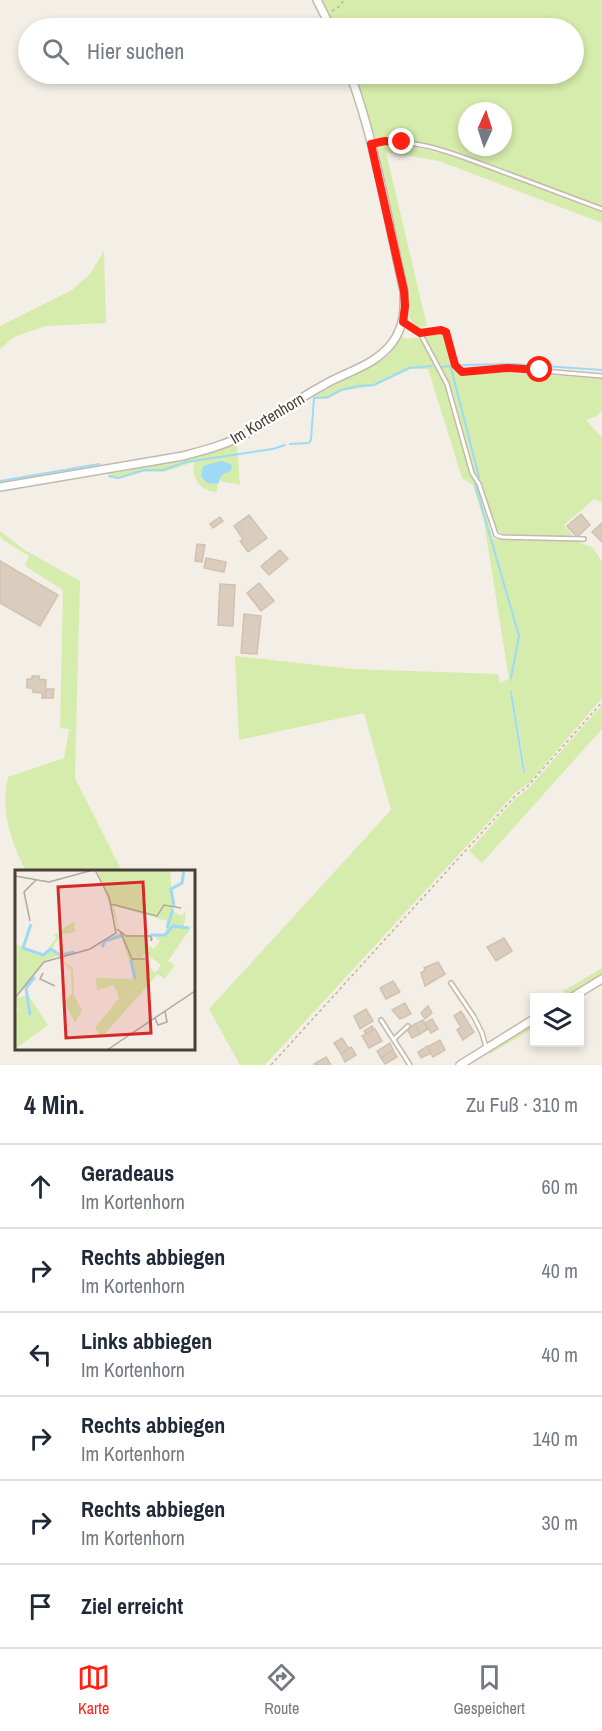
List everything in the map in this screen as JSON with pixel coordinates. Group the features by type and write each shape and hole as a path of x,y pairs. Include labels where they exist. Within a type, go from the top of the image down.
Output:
{"street":[{"path":"316,0 326,18"},
{"name":"Im Kortenhorn","path":"0,487 183,456 226,442 247,434 324,384 381,355 398,334 403,322 404,291 371,144 354,84"},
{"path":"578,993 602,979"},
{"path":"460,1065 530,1021"}],"lane":[{"path":"371,144 385,141 402,142 439,150 602,209"},
{"path":"403,322 420,333 447,384 472,473 479,484 492,529 496,535 584,539"},
{"path":"420,333 441,330 446,332 455,365 462,372 507,368 602,375"},
{"path":"451,983 474,1017 486,1048"},
{"path":"381,1020 410,1065"},
{"path":"394,1039 408,1026"}],"path":[{"path":"324,15 340,6 344,0"},
{"path":"271,1065 602,702"}],"green space":[{"path":"322,0 602,0 602,207 463,156 512,156 512,102 458,102 458,154 438,147 411,142 376,140 358,84 584,84 584,18 331,18"},
{"path":"401,144 457,157 602,211 602,223 439,161 386,152 427,326 416,327 409,317 410,296 378,145"},
{"path":"104,251 106,323 45,326 14,337 0,349 0,326 72,290 90,274"},
{"path":"444,334 453,367 459,375 509,373 602,378 602,410 597,416 586,420 602,438 602,503 594,499 564,525 574,537 502,534 495,528 482,484 477,485 493,539 575,540 593,548 602,561 602,698 529,783 515,793 265,1065 240,1065 209,1009 391,810 364,713 239,740 235,656 352,669 498,674 500,683 509,679 484,522 473,485 462,478 428,369 411,369 374,386 342,391 327,399 314,396 381,361 390,354 402,337 407,339","holes":["512,691 525,771 523,774 510,692"]},
{"path":"237,443 240,485 220,481 220,476 215,485 218,484 217,492 206,489 198,483 193,468 194,462 164,472 143,472 118,479 108,477 110,474 199,456","holes":["228,462 229,472 220,476"]},
{"path":"0,531 23,549 80,581 75,778 121,870 26,870 16,849 6,814 8,777 64,758 69,729 60,728 63,590 25,566 29,556 0,536"},
{"path":"602,705 602,729 482,863 469,851"},
{"path":"602,968 602,974 569,993 563,991"},
{"path":"530,1025 530,1030 490,1054 488,1050"}],"water":[{"path":"221,461 231,464 232,468 222,475 218,484 207,483 201,476 203,466"}],"building":[{"path":"581,514 590,525 577,537 567,526"},
{"path":"249,515 267,538 248,552 240,541 243,539 234,526"},
{"path":"220,517 223,521 213,528 210,524"},
{"path":"602,523 602,542 592,532"},
{"path":"197,544 205,545 202,562 195,561"},
{"path":"280,550 288,559 269,575 261,566"},
{"path":"206,558 226,562 224,572 204,568"},
{"path":"0,561 58,595 40,626 0,603"},
{"path":"259,583 274,601 261,611 247,593"},
{"path":"220,584 235,585 233,626 218,625"},
{"path":"244,614 261,616 257,654 241,653"},
{"path":"32,676 39,676 39,679 46,680 45,698 42,698 42,693 33,692 32,688 27,688 27,679 32,679"},
{"path":"46,689 54,689 53,698 45,698"},
{"path":"504,938 512,951 496,961 487,947"},
{"path":"438,962 445,974 425,986 421,973 425,970 424,968"},
{"path":"393,981 400,992 386,999 380,988"},
{"path":"405,1003 411,1014 400,1019 392,1010"},
{"path":"428,1006 432,1013 425,1019 421,1013"},
{"path":"366,1009 373,1021 360,1029 354,1016"},
{"path":"461,1011 474,1032 463,1040 457,1030 461,1027 454,1016"},
{"path":"432,1019 438,1029 431,1033 425,1023"},
{"path":"423,1020 428,1029 420,1034 415,1024"},
{"path":"415,1024 420,1034 412,1038 407,1029"},
{"path":"372,1026 374,1029 366,1034 364,1031"},
{"path":"375,1029 382,1041 369,1048 362,1036"},
{"path":"342,1038 349,1049 341,1054 334,1043"},
{"path":"440,1040 445,1050 433,1057 427,1047"},
{"path":"390,1043 393,1050 381,1058 377,1051"},
{"path":"427,1046 431,1053 421,1058 418,1052"},
{"path":"351,1047 356,1055 345,1062 341,1054"},
{"path":"393,1050 397,1057 385,1064 381,1058"},
{"path":"326,1057 331,1065 314,1065 314,1064"}],"waterway":[{"path":"463,365 514,364 602,370"},
{"path":"290,444 309,443 311,440 314,398 328,397 341,390 358,386 374,385 409,368 432,366"},
{"path":"441,367 451,368 479,477"},
{"path":"109,476 118,478 144,470 163,470 186,462 273,449 285,445"},
{"path":"0,481 99,464"},
{"path":"475,484 519,636 511,678"},
{"path":"511,692 524,772"}],"route":[{"path":"402,142 385,141 371,144 404,291 403,322 420,333 441,330 446,332 455,365 462,372 507,368 540,370"}]}
